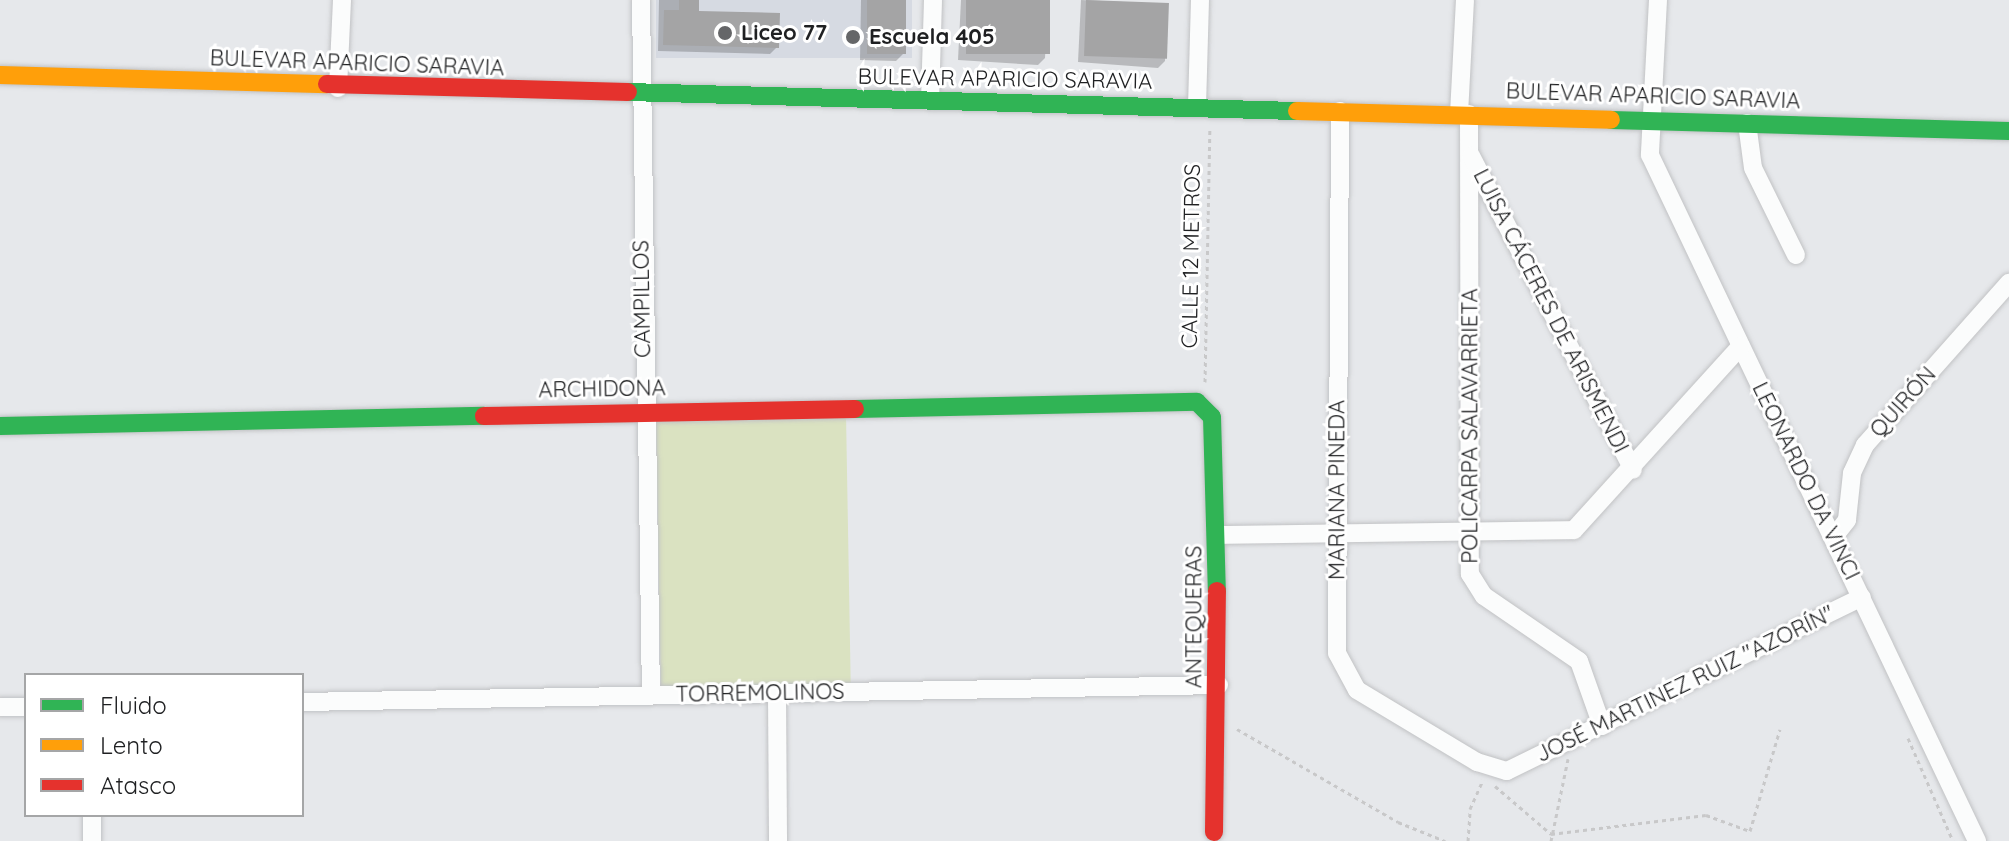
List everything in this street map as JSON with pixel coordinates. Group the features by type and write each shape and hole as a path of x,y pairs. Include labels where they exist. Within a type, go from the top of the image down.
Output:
{"street":[{"path":"338,88 342,0"},
{"name":"CAMPILLOS","path":"641,0 638,94 651,695"},
{"path":"930,101 933,0"},
{"path":"1200,0 1203,107"},
{"name":"POLICARPA SALAVARRIETA","path":"1465,0 1464,114 1469,152 1468,535 1477,589 1570,651 1591,683 1602,726"},
{"name":"LEONARDO DA VINCI","path":"1658,0 1650,155 1977,841"},
{"name":"BULEVAR APARICIO SARAVIA","path":"0,75 338,88 1203,107 2009,131"},
{"name":"MARIANA PINEDA","path":"1340,111 1337,653 1347,678 1496,774"},
{"path":"1747,123 1753,168 1796,255"},
{"name":"LUISA CÁCERES DE ARISMENDI","path":"1469,152 1633,470"},
{"name":"QUIRÓN","path":"1833,538 1847,520 1852,473 1865,445 2009,283"},
{"path":"1218,535 1468,535 1574,530 1633,470 1741,346"},
{"name":"ARCHIDONA","path":"0,426 645,412 1204,405"},
{"name":"ANTEQUERAS","path":"1204,405 1212,417 1218,535 1219,685 1214,832"},
{"name":"JOSÉ MARTINEZ RUIZ \"AZORÍN\"","path":"1496,774 1602,726 1862,597"},
{"name":"TORREMOLINOS","path":"304,702 1219,685"},
{"path":"777,694 778,841"},
{"path":"0,707 24,707"},
{"path":"92,817 92,841"}],"path":[{"name":"CALLE 12 METROS","path":"1203,107 1204,405"},
{"path":"1218,725 1445,841"},
{"path":"1468,841 1470,809 1496,774 1525,819 1551,834 1706,815 1750,831 1780,729"},
{"path":"1551,841 1573,740"}],"shaded area":[{"path":"656,0 912,0 912,58 656,58"}],"green space":[{"path":"846,414 851,684 661,687 656,417"}],"building":[{"path":"679,0 699,0 699,11 780,13 779,48 663,45 664,10 679,10"},
{"path":"867,0 906,0 906,54 867,54"},
{"path":"966,0 1050,0 1050,54 966,54"},
{"path":"1086,0 1169,3 1167,59 1084,56"}],"traffic: fast":[{"path":"628,92 1297,111"},
{"path":"1611,120 2009,131"},
{"path":"855,409 1197,402 1212,417 1217,591"},
{"path":"0,426 484,416"}],"traffic: slow":[{"path":"0,75 327,84"},
{"path":"1297,111 1611,120"}],"traffic: jam":[{"path":"327,84 628,92"},
{"path":"484,416 855,409"},
{"path":"1214,832 1217,591"}],"place":[{"name":"Liceo 77","path":"725,33"},
{"name":"Escuela 405","path":"853,37"}]}
